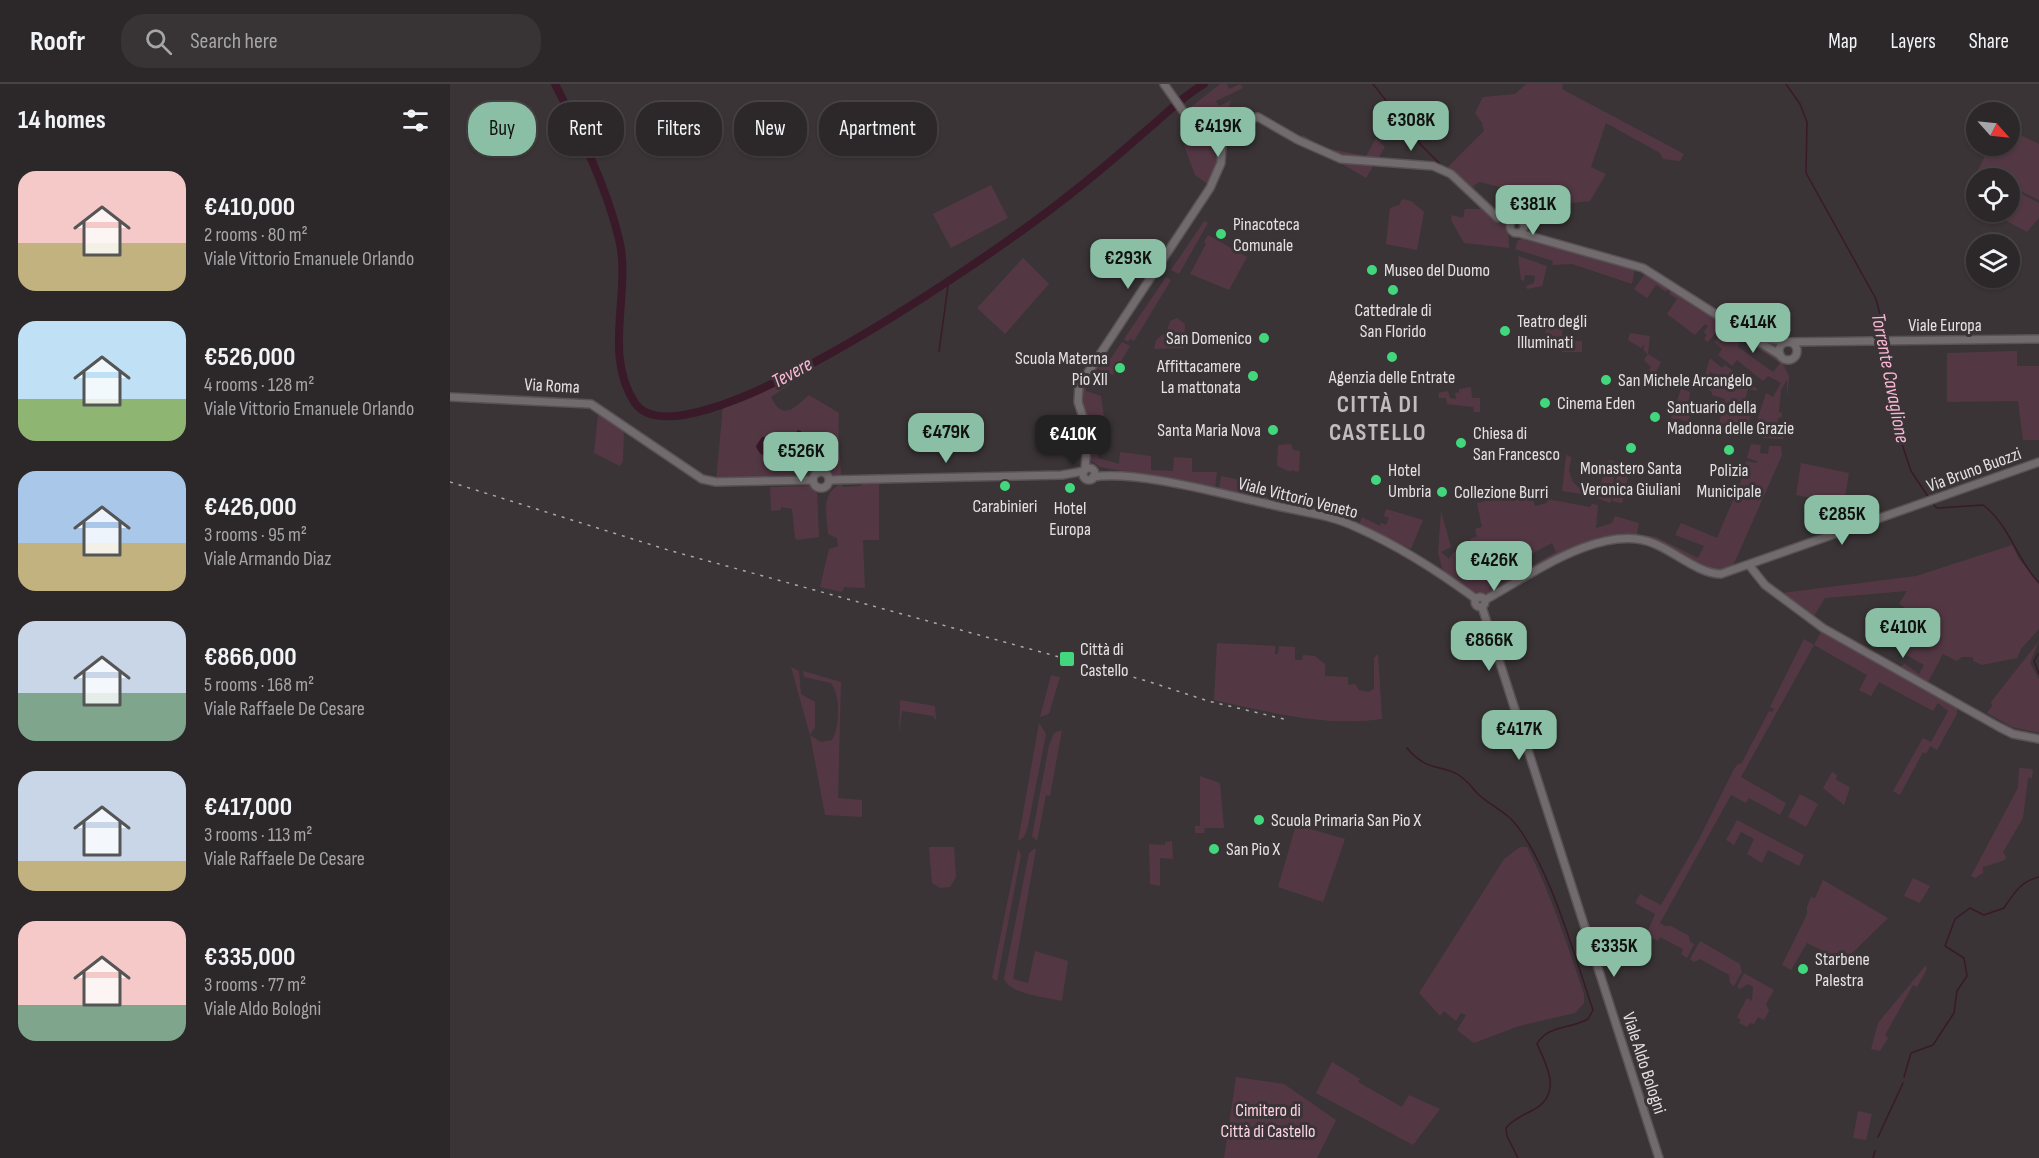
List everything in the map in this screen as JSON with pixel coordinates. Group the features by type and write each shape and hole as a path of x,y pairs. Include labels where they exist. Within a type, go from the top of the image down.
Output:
{"main road":[{"path":"1166,87 1199,130 1224,141"},
{"path":"1089,472 1088,433 1078,402 1079,386 1202,202 1218,174 1224,141 1244,120 1258,117 1298,140 1341,159 1433,166 1452,174 1513,232 1643,268 1789,360 1815,341"},
{"path":"1498,218 1520,219 1535,238"},
{"path":"1510,227 1514,219"},
{"path":"1519,232 1524,224"},
{"name":"Viale Europa","path":"1740,329 1766,339 1790,342 2039,339"},
{"path":"1780,355 1780,347 1790,342 1796,346 1797,352"},
{"name":"Via Roma","path":"450,397 591,404 702,479 716,482 813,480"},
{"name":"Via Bruno Buozzi","path":"1484,604 1557,559 1593,545 1620,539 1652,542 1715,574 1749,565 2039,462"},
{"path":"822,472 830,480 827,487 821,489 814,485 813,480 815,474 822,472"},
{"name":"Viale Vittorio Veneto","path":"830,480 1062,475 1089,472 1216,493 1354,525 1413,556 1476,600 1481,597 1484,604"},
{"path":"1749,565 1765,585 1823,628 2013,734 2039,739"},
{"name":"Viale Aldo Bologni","path":"1484,604 1545,805 1659,1158"}],"green space":[{"path":"1220,84 1227,84 1229,89 1240,84 1243,88 1216,101 1219,106 1231,100 1229,107 1222,111 1230,125 1236,123 1228,129 1215,133 1197,125 1189,114 1191,107"},
{"path":"1526,84 1563,84 1562,89 1684,154 1680,161 1663,159 1660,153 1606,123 1591,167 1606,174 1590,201 1564,204 1480,182 1474,185 1475,188 1452,174 1442,173 1484,131 1475,113 1483,97 1515,94"},
{"path":"1196,130 1211,141 1217,153 1216,168 1209,185 1195,175 1184,145"},
{"path":"1303,135 1325,148 1366,156 1376,138 1385,147 1366,178 1301,140"},
{"path":"2020,135 2039,144 2039,200 2020,191 2020,168 1979,168 1985,156 2020,156"},
{"path":"991,185 1008,218 951,248 933,214"},
{"path":"2020,193 2039,203 2039,218 2027,232 2009,222 2020,222"},
{"path":"1402,199 1411,201 1424,212 1417,250 1386,244 1390,208 1399,205"},
{"path":"1484,206 1508,227 1509,248 1464,243 1451,220 1452,215 1463,218 1465,209 1479,209"},
{"path":"1204,221 1208,223 1179,274 1171,270"},
{"path":"1208,235 1247,257 1229,290 1190,274 1206,244 1204,242"},
{"path":"1523,239 1635,269 1632,284 1572,264 1552,265 1553,261 1515,249 1518,240"},
{"path":"1518,256 1547,266 1542,286 1527,289 1526,286 1534,283 1535,276 1525,275 1524,281 1521,280"},
{"path":"1023,258 1049,284 1005,334 977,308"},
{"path":"1645,274 1668,288 1666,292 1656,285 1647,298 1634,289"},
{"path":"1166,277 1171,280 1134,341 1130,339 1128,342 1124,339"},
{"path":"1671,290 1781,360 1789,376 1787,399 1787,380 1781,390 1779,412 1782,413 1782,417 1778,418 1777,435 1785,436 1783,439 1763,438 1764,432 1754,430 1766,393 1773,397 1781,383 1768,376 1763,381 1737,360 1732,366 1718,355 1722,349 1714,342 1722,332 1718,330 1708,342 1704,339 1707,335 1704,332 1708,326 1705,324 1695,335 1667,314 1677,299 1669,294","holes":["1741,337 1780,363 1773,372 1738,347"]},
{"path":"1177,318 1185,324 1184,348 1154,349 1156,340 1167,331 1170,321"},
{"path":"1545,324 1562,327 1562,341 1582,341 1582,352 1562,352 1561,342 1546,338"},
{"path":"1630,333 1650,336 1648,354 1643,350 1645,344 1641,348 1628,340"},
{"path":"1115,335 1117,337 1100,361 1107,364 1122,342 1130,346 1113,375 1098,369 1085,385 1086,391 1101,396 1104,418 1086,418 1080,389"},
{"path":"2017,351 2017,366 2039,366 2039,440 2023,440 2018,401 1947,402 1947,353"},
{"path":"1648,354 1661,362 1655,374 1649,371 1651,367 1644,360"},
{"path":"1710,358 1722,368 1725,365 1757,389 1757,391 1748,389 1742,411 1751,413 1747,431 1729,424 1719,424 1725,399 1712,395 1709,390 1711,385 1715,386 1721,378 1710,372 1708,379 1704,379"},
{"path":"795,373 795,381 771,397 780,409 785,411 790,410 809,395 839,413 841,479 829,477 822,472 813,477 716,482 723,405"},
{"path":"1471,387 1472,398 1480,398 1480,412 1474,412 1473,407 1447,404 1446,398 1439,398 1438,393 1448,391 1450,398 1456,399 1455,393 1459,392 1459,389"},
{"path":"1681,389 1690,392 1689,402 1682,404 1693,407 1688,422 1679,419 1677,426 1673,425 1675,420 1671,418"},
{"path":"598,414 624,429 623,461 620,466 594,453"},
{"path":"1089,433 1102,433 1102,447 1098,448 1098,458 1119,464 1120,452 1151,456 1151,470 1173,471 1174,457 1192,458 1192,472 1217,472 1215,488 1100,467 1090,460"},
{"path":"1291,444 1293,450 1300,451 1299,472 1291,470 1291,472 1277,466 1278,445"},
{"path":"1751,444 1761,445 1760,453 1768,454 1769,446 1781,446 1782,455 1732,568 1717,572 1708,570 1654,541 1592,543 1485,596 1472,591 1443,571 1438,553 1441,511 1451,547 1441,552 1449,559 1453,553 1469,545 1471,538 1477,537 1475,529 1482,527 1477,503 1530,491 1535,506 1547,503 1547,499 1590,507 1592,504 1598,505 1596,528 1612,523 1615,516 1639,523 1637,534 1656,537 1698,558 1704,546 1675,535 1681,523 1717,538 1741,481 1746,461 1757,463 1747,458","holes":["1552,543 1556,552 1501,583 1498,572"]},
{"path":"1572,454 1569,471 1573,482 1579,488 1581,483 1599,488 1609,460 1617,462 1615,472 1611,472 1611,476 1614,477 1611,489 1615,490 1619,462 1631,464 1622,503 1612,501 1614,492 1610,503 1589,495 1562,491 1566,455 1571,457"},
{"path":"1801,463 1849,473 1844,504 1796,495"},
{"path":"1221,476 1270,486 1266,500 1219,489"},
{"path":"862,483 879,484 879,540 863,540 865,588 844,587 842,592 820,587 829,549 838,546 837,538 828,534 827,499 834,488 841,484 843,487 861,486"},
{"path":"810,486 817,493 819,537 797,540 792,509 781,507 781,510 771,511 770,487"},
{"path":"1277,490 1355,514 1352,522 1273,502"},
{"path":"1386,509 1423,520 1411,549 1359,525 1362,517 1380,526 1381,523 1386,525 1389,518 1384,516"},
{"path":"2012,545 2019,559 2039,583 2039,629 2021,649 2017,658 1982,665 1973,661 1973,657 1962,657 1957,661 1943,654 1928,682 1901,667 1904,663 1919,674 1924,665 1906,655 1925,621 1899,604 1907,591 1825,598 1814,616 1782,593 1916,576"},
{"path":"1823,628 1947,698 1946,702 1957,708 1957,714 1937,750 1930,746 1926,754 1923,752 1900,795 1893,791 1923,738 1931,742 1948,711 1938,703 1933,711 1879,682 1871,696 1859,690 1867,675 1814,645"},
{"path":"1804,639 1814,645 1741,777 1786,803 1780,815 1749,798 1746,803 1731,795 1660,923 1689,936 1690,942 1694,944 1687,958 1681,954 1683,949 1660,937 1658,941 1646,935 1655,914 1635,903 1640,894 1661,905 1699,839 1734,769 1741,764 1769,711 1772,712 1774,709 1770,707"},
{"path":"2039,641 2030,663 2039,679 2039,733 2012,727 1987,713 1992,706 1991,702"},
{"path":"1217,643 1275,646 1275,654 1278,654 1279,646 1295,647 1295,660 1302,660 1303,655 1315,656 1325,664 1325,676 1348,677 1348,685 1355,684 1359,690 1368,692 1374,689 1374,658 1378,654 1382,719 1318,720 1214,700"},
{"path":"791,667 799,671 801,694 815,702 815,727 810,735"},
{"path":"803,671 841,682 838,798 862,800 862,817 825,815 810,735 821,742 832,740 837,727 838,703 831,683 804,677"},
{"path":"1051,675 1060,677 1049,714 1040,717"},
{"path":"900,700 935,706 936,721 933,716 902,711 899,735"},
{"path":"1039,723 1046,734 1028,826 1024,837 1018,841"},
{"path":"1062,730 1050,796 1046,795 1037,841 1032,836 1049,745 1054,733"},
{"path":"2019,768 2033,769 2032,778 2028,778 2023,818 2003,852 2005,860 1983,867 1983,873 1975,878 1971,876 2018,788"},
{"path":"1832,772 1837,775 1836,780 1850,787 1844,805 1823,788"},
{"path":"1200,776 1220,783 1224,828 1205,828 1204,833 1195,833 1195,826 1200,826"},
{"path":"1800,794 1818,804 1806,827 1788,817"},
{"path":"1737,820 1804,855 1799,866 1768,850 1762,863 1747,854 1754,839 1741,832 1734,845 1726,840"},
{"path":"1296,825 1345,839 1323,902 1278,887"},
{"path":"1172,841 1173,859 1160,858 1160,886 1150,884 1149,844 1165,845 1165,842"},
{"path":"929,847 954,847 956,877 950,887 940,888 932,883"},
{"path":"1520,847 1527,847 1544,883 1584,994 1584,1003 1575,1013 1519,1026 1474,1043 1457,1030 1466,1015 1461,1013 1456,1021 1444,1011 1440,1016 1419,993 1504,859"},
{"path":"1018,849 1021,855 997,981 992,978"},
{"path":"1036,849 1013,979 1028,983 1035,951 1068,961 1062,1001 1014,989 1004,979 1029,853"},
{"path":"1913,878 1930,886 1920,903 1904,896"},
{"path":"1823,880 1888,918 1844,961 1807,943 1791,970 1782,965 1807,914 1811,897 1815,898"},
{"path":"1700,941 1740,964 1742,972 1734,986 1730,983 1729,975 1700,959 1694,962 1690,959"},
{"path":"1926,965 1927,969 1917,987 1913,985 1885,1035 1888,1038 1880,1051 1871,1049 1878,1023"},
{"path":"1744,973 1774,990 1766,1004 1769,1011 1764,1020 1758,1017 1754,1024 1750,1023 1747,1027 1739,1023 1741,1020 1737,1017 1747,998 1752,1001 1753,987 1748,984 1740,989 1737,987"},
{"path":"1332,1062 1360,1079 1358,1082 1402,1107 1409,1095 1440,1109 1413,1145 1316,1093"},
{"name":"Cimitero di Città di Castello","path":"1236,1077 1284,1084 1336,1120 1317,1158 1224,1158"},
{"path":"1858,1111 1872,1114 1866,1140 1853,1138"}],"shaded area":[{"path":"798,430 801,431 801,460 787,459 785,449 769,456 758,451 756,446 762,437 777,437 786,445"}],"waterway":[{"name":"Tevere","path":"555,84 600,179 619,239 622,259 619,343 620,364 625,384 635,403 664,416 710,409 769,385 834,352 898,313 958,275 1049,211 1179,101 1204,84"},
{"path":"1373,84 1421,145 1440,164"},
{"name":"Torrente Cavaglione","path":"1786,84 1800,104 1807,122 1806,173 1876,299 1886,338"},
{"path":"939,351 949,279"},
{"name":"Torrente Cavaglione","path":"1887,343 1902,444 1911,471 1929,498"},
{"name":"Torrente Cavaglione","path":"1931,502 1937,508 1983,505 2000,522 2031,574 2039,583"},
{"path":"2038,654 2034,661 2039,674"},
{"path":"1407,748 1423,762 1458,775 1481,797 1510,818 1523,835 1548,881 1593,1010 1588,1019 1553,1030 1541,1038 1537,1044 1548,1071 1550,1089 1542,1104 1506,1128 1507,1136 1518,1158"},
{"path":"1904,1077 1911,1053 1933,1045 1954,1013 1957,991 1967,976 1964,958 1945,946 1955,919 1970,908 1984,915 2004,908 2023,885 2039,877"},
{"path":"1878,1137 1903,1083"},
{"path":"1873,1158 1875,1151"}],"railway":[{"path":"450,482 668,550 1147,681 1208,701 1288,720"}],"place":[{"name":"Pinacoteca Comunale","path":"1221,234"},
{"name":"Museo del Duomo","path":"1372,270"},
{"name":"Cattedrale di San Florido","path":"1393,290"},
{"name":"Teatro degli Illuminati","path":"1505,331"},
{"name":"San Domenico","path":"1264,338"},
{"name":"Agenzia delle Entrate","path":"1392,357"},
{"name":"Scuola Materna Pio XII","path":"1120,368"},
{"name":"Affittacamere La mattonata","path":"1253,376"},
{"name":"San Michele Arcangelo","path":"1606,380"},
{"name":"Cinema Eden","path":"1545,403"},
{"name":"Santuario della Madonna delle Grazie","path":"1655,417"},
{"name":"Santa Maria Nova","path":"1273,430"},
{"name":"Chiesa di San Francesco","path":"1461,443"},
{"name":"Monastero Santa Veronica Giuliani","path":"1631,448"},
{"name":"Polizia Municipale","path":"1729,450"},
{"name":"Hotel Umbria","path":"1376,480"},
{"name":"Carabinieri","path":"1005,486"},
{"name":"Hotel Europa","path":"1070,488"},
{"name":"Collezione Burri","path":"1442,492"},
{"name":"Città di Castello","path":"1067,659"},
{"name":"Scuola Primaria San Pio X","path":"1259,820"},
{"name":"San Pio X","path":"1214,849"},
{"name":"Starbene Palestra","path":"1803,969"}],"district":[{"name":"CITTÀ DI CASTELLO","path":"1378,418"}]}
